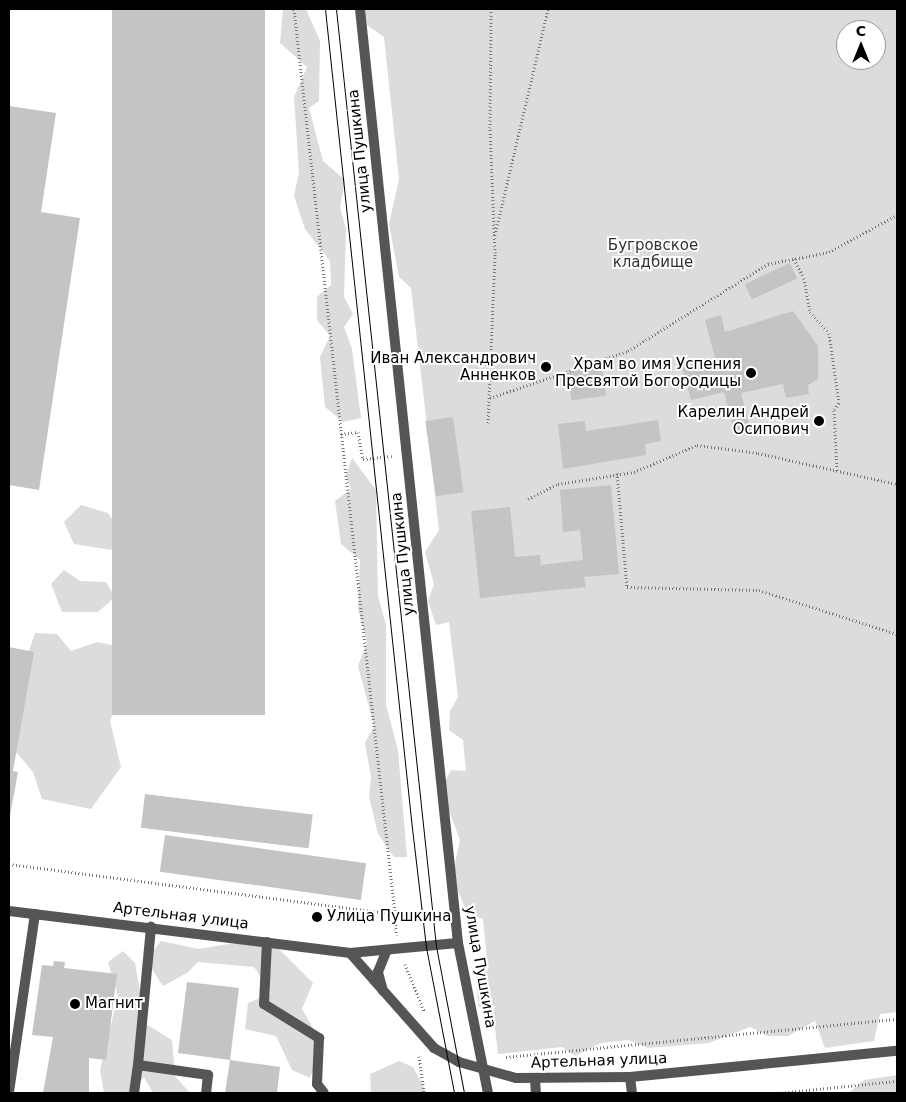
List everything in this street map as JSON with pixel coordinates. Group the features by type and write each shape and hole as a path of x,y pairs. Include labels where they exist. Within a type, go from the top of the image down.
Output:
{"street":[{"name":"улица Пушкина","path":"360,9 458,943 488,1093"},
{"name":"Артельная улица","path":"9,911 350,953 458,943"},
{"path":"9,1092 35,914"},
{"path":"134,1093 151,927"},
{"path":"267,942 264,1004 319,1038 317,1084 324,1093"},
{"path":"384,993 378,972 392,950"},
{"name":"Артельная улица","path":"350,953 416,1031 434,1048 484,1071 535,1080 630,1076 897,1051"},
{"path":"138,1065 208,1075 206,1093"},
{"path":"630,1076 632,1093"},
{"path":"535,1080 536,1093"}],"path":[{"path":"294,9 395,914 392,950 418,990 425,1015"},
{"path":"488,423 494,239 491,9"},
{"path":"494,239 548,9"},
{"path":"490,398 628,351 768,264 829,252 897,214"},
{"path":"794,258 804,278 810,312 829,333 839,403 834,410 837,472"},
{"path":"341,434 358,432 363,460 407,454"},
{"path":"528,499 558,484 617,473 634,472 697,445 758,453 897,484"},
{"path":"617,473 627,587 759,590 897,634"},
{"path":"9,864 395,914"},
{"path":"496,1056 521,1058 897,1019"},
{"path":"416,1031 424,1093"},
{"path":"778,1093 897,1081"}],"green space":[{"path":"283,9 306,9 320,41 319,101 309,108 323,161 345,180 340,207 346,229 344,297 353,314 344,327 352,349 361,418 343,422 325,407 320,357 330,336 317,320 317,297 331,285 330,261 305,229 294,196 299,172 294,97 307,67 280,43"},
{"name":"Бугровское кладбище","path":"365,9 897,9 897,1012 880,1014 874,1041 825,1048 815,1021 788,1036 768,1036 750,1027 709,1043 648,1048 628,1040 601,1043 575,1056 562,1047 498,1054 494,1019 478,1005 476,976 488,970 483,919 467,913 452,877 460,840 441,789 451,770 466,771 463,740 449,730 450,711 458,697 449,622 436,625 428,601 434,584 425,552 439,530 411,288 399,277 389,224 399,179 384,37 367,25"},
{"path":"352,458 376,490 378,596 386,625 386,705 398,750 407,857 394,857 378,834 369,797 371,777 365,743 374,726 358,666 367,642 358,609 360,560 341,544 335,501 351,489 346,475"},
{"path":"146,472 158,480 165,530 156,552 169,571 172,611 160,624 143,614 139,578 150,552 139,538 134,483"},
{"path":"81,505 108,513 120,530 111,550 74,544 64,522"},
{"path":"64,570 80,581 106,582 115,597 98,612 62,612 51,584"},
{"path":"35,633 57,634 71,651 97,642 146,652 149,674 123,686 110,721 121,767 91,809 42,799 33,772 9,744 22,706 20,677"},
{"path":"161,941 199,949 240,942 277,947 313,983 302,1009 324,1047 310,1078 292,1070 276,1036 245,1029 248,1003 271,993 254,967 198,962 187,973 163,986 146,960"},
{"path":"123,951 135,963 146,1024 172,1040 175,1076 190,1093 153,1093 144,1077 129,1093 104,1093 100,1070 118,996 108,962"},
{"path":"399,1061 413,1067 425,1089 422,1093 371,1093 370,1074"},
{"path":"897,1075 897,1093 849,1093 864,1080"}],"building":[{"path":"112,9 265,9 265,715 112,715"},
{"path":"9,106 56,113 41,212 80,218 39,490 9,485"},
{"path":"790,263 797,278 752,300 745,284"},
{"name":"Храм во имя Успения Пресвятой Богородицы","path":"793,311 818,346 818,379 808,385 809,394 786,398 783,384 741,393 751,431 735,435 724,392 691,400 682,367 715,358 705,320 721,315 725,332"},
{"path":"602,367 606,396 571,401 567,372"},
{"path":"453,417 464,492 436,496 425,421"},
{"path":"658,420 661,441 645,444 646,455 563,469 558,424 585,421 586,431"},
{"path":"611,485 619,574 584,577 586,587 480,598 471,511 510,507 515,557 540,555 541,565 583,560 580,530 563,532 560,490"},
{"path":"9,647 34,652 13,771 18,772 10,816"},
{"path":"145,794 313,815 309,848 141,828"},
{"path":"165,835 366,863 361,900 160,872"},
{"path":"54,961 65,962 64,968 117,974 106,1060 89,1058 89,1093 43,1093 53,1037 32,1035 42,965 53,966"},
{"path":"187,982 239,988 230,1060 178,1053"},
{"path":"230,1060 280,1067 277,1093 225,1093"}],"tram line":[{"path":"325,9 426,947 454,1093"},
{"path":"336,9 436,946 464,1093"}],"place":[{"name":"Иван Александрович Анненков","path":"546,367"},
{"name":"Храм во имя Успения Пресвятой Богородицы","path":"751,373"},
{"name":"Карелин Андрей Осипович","path":"819,421"},
{"name":"Улица Пушкина","path":"317,917"},
{"name":"Магнит","path":"75,1004"}]}
